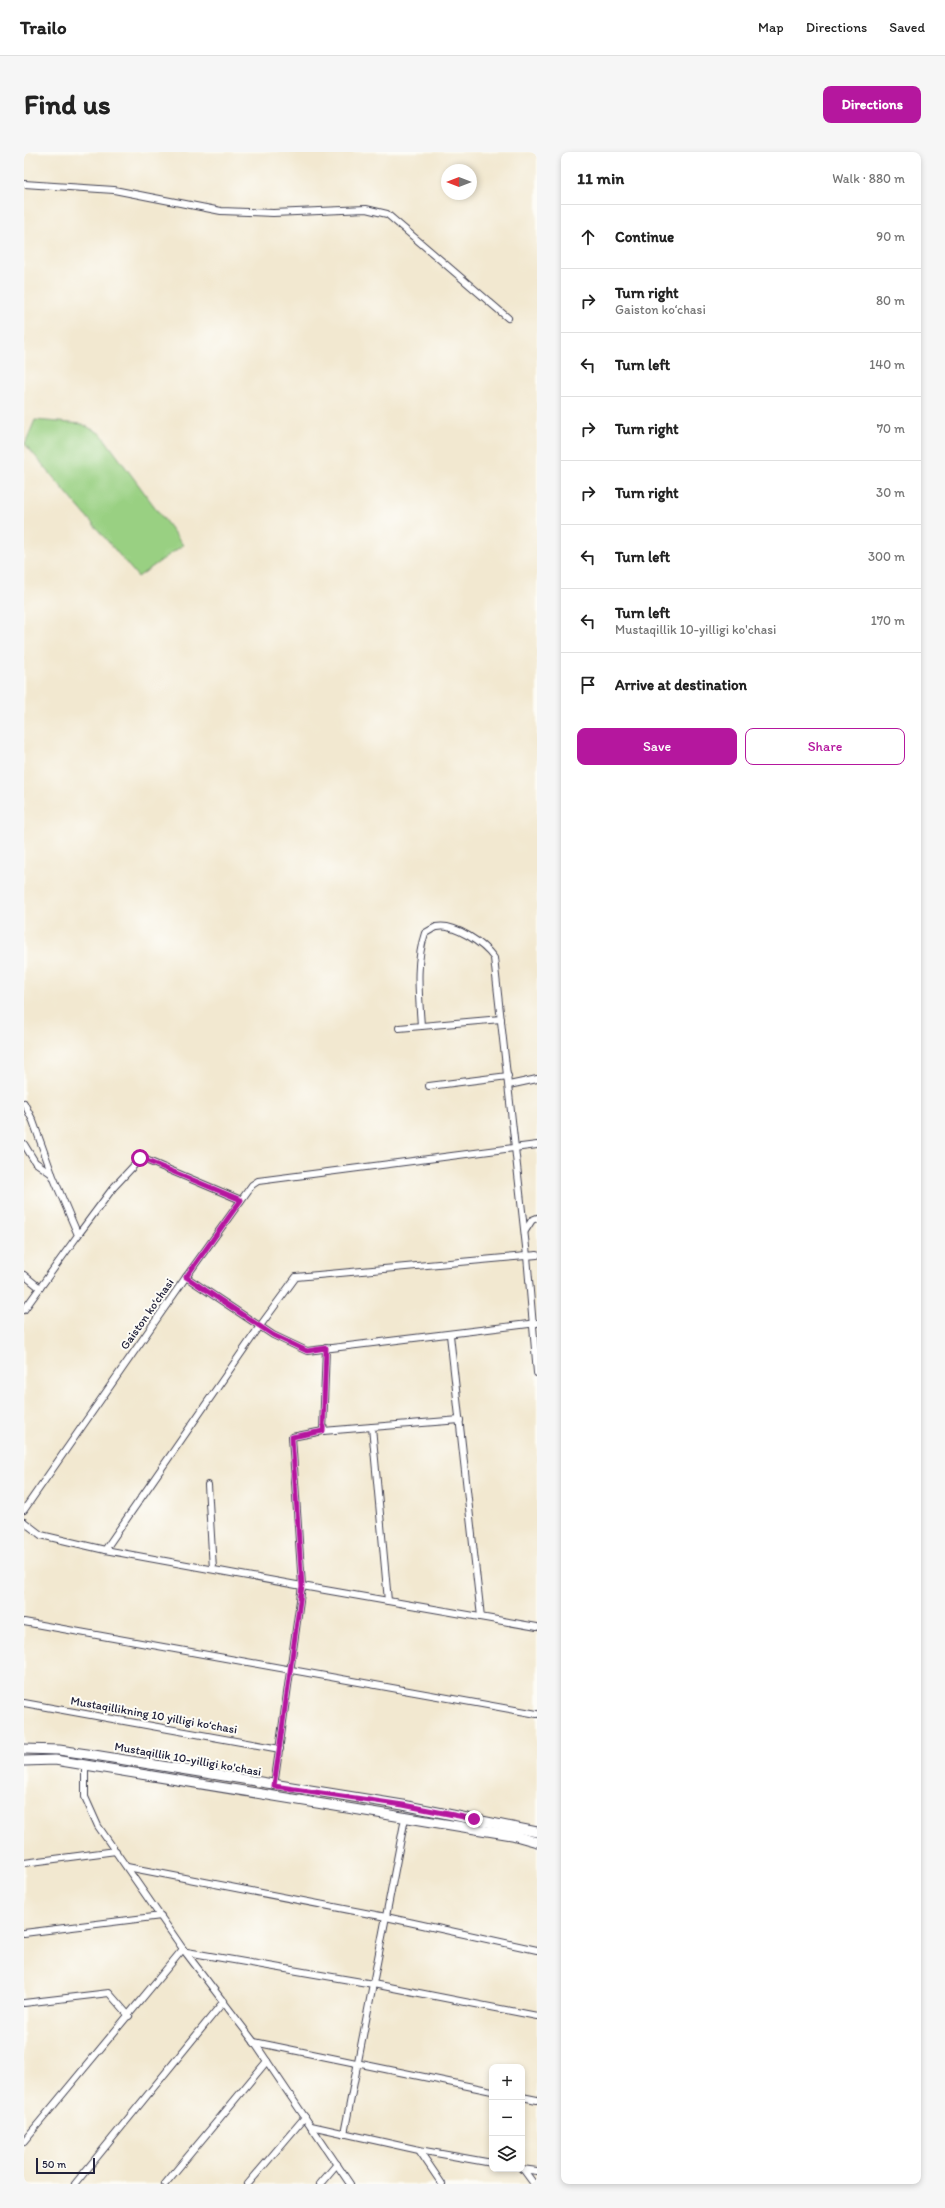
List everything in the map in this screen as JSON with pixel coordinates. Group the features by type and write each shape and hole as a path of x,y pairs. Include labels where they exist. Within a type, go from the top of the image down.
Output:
{"main road":[{"name":"Mustaqillik 10-yilligi ko'chasi","path":"24,1749 59,1750 94,1754 274,1786 403,1805 537,1832"},
{"name":"Mustaqillik 10-yilligi ko'chasi","path":"24,1761 55,1760 264,1793 512,1835 537,1842"}],"street":[{"path":"24,184 114,190 222,211 273,213 366,209 387,214 508,318"},
{"path":"421,1026 418,987 421,945 425,933 436,927 449,928 466,934 487,948 494,958 535,1323 537,1373"},
{"path":"399,1028 501,1019"},
{"path":"429,1086 508,1076"},
{"path":"509,1086 537,1079"},
{"path":"24,1103 33,1121 52,1174 78,1235"},
{"path":"24,1144 35,1162 52,1174"},
{"name":"Gaiston koʻchasi","path":"24,1510 252,1185 258,1181 537,1145"},
{"path":"24,1310 113,1188 140,1158 241,1200"},
{"path":"525,1231 532,1220 537,1218"},
{"path":"105,1550 260,1326 296,1277 537,1255"},
{"path":"24,1275 40,1288"},
{"path":"186,1277 273,1335 307,1351 450,1335 535,1323"},
{"path":"450,1335 481,1617"},
{"path":"323,1431 326,1348"},
{"path":"274,1786 292,1669 302,1586 292,1437 323,1431 460,1420"},
{"path":"372,1427 388,1601"},
{"path":"208,1485 213,1569"},
{"path":"24,1522 41,1534 105,1550 537,1627"},
{"path":"24,1622 537,1714"},
{"name":"Mustaqillikning 10 yilligi koʻchasi","path":"24,1703 280,1749"},
{"path":"85,1765 85,1798 98,1826 185,1950 254,2042 350,2184"},
{"path":"344,2134 405,1818"},
{"path":"24,1863 116,1851"},
{"path":"127,1867 386,1917 537,1950"},
{"path":"24,1932 161,1916"},
{"path":"185,1950 373,1984 537,2016"},
{"path":"24,2141 185,1950"},
{"path":"24,2003 109,1993 129,2016"},
{"path":"75,2184 224,2002"},
{"path":"254,2042 489,2090"},
{"path":"165,2184 267,2061"},
{"path":"525,2098 537,2100"},
{"path":"248,2184 305,2117"},
{"path":"311,2126 419,2150 489,2162"},
{"path":"419,2150 442,2184"},
{"path":"320,2184 337,2164"},
{"path":"525,2169 537,2171"},
{"path":"525,2172 534,2184"}],"green space":[{"path":"35,420 82,424 101,434 183,545 138,577 25,444"}],"route":[{"path":"140,1158 241,1200 186,1277 273,1335 307,1351 326,1348 323,1431 292,1437 302,1586 292,1669 274,1786 403,1805 474,1819"}]}
